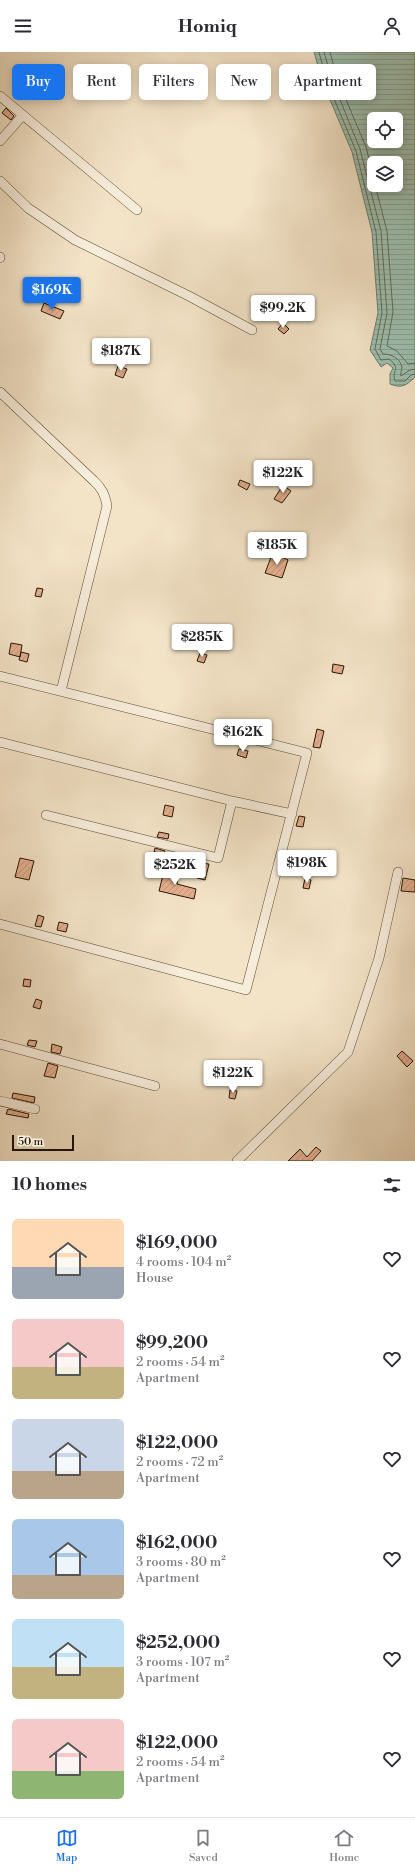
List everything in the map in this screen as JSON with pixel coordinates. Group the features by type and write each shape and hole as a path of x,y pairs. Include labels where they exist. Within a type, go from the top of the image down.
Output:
{"street":[{"path":"0,96 137,210"},
{"path":"0,141 23,115"},
{"path":"0,181 28,208 75,240 189,296 252,330"},
{"path":"0,392 94,481 104,493 106,501 105,513 61,692"},
{"path":"0,676 307,753 246,990 0,924"},
{"path":"0,742 232,801 292,814"},
{"path":"46,815 218,858 232,801"},
{"path":"237,1161 348,1052 379,958 398,872"},
{"path":"0,1044 155,1086"},
{"path":"0,1101 35,1109"}],"water":[{"path":"314,52 415,52 415,377 401,386 390,384 390,374 393,368 387,363 381,367 370,350 378,313 372,232 352,152 330,100 376,100 376,64 317,64"}],"building":[{"path":"6,108 14,116 11,120 2,113"},
{"path":"44,303 64,311 60,319 41,311"},
{"path":"283,323 289,329 284,334 278,329"},
{"path":"118,366 127,369 123,378 115,375"},
{"path":"240,480 250,484 247,490 238,485"},
{"path":"283,485 291,491 282,503 274,499"},
{"path":"273,552 288,560 282,578 265,573"},
{"path":"37,588 43,589 41,597 35,596"},
{"path":"11,643 22,645 20,657 9,654"},
{"path":"21,652 29,654 27,662 19,660"},
{"path":"200,653 207,655 204,663 197,661"},
{"path":"333,664 344,666 342,674 332,672"},
{"path":"317,729 324,731 320,748 313,747"},
{"path":"239,749 248,751 246,758 237,755"},
{"path":"165,805 174,807 172,817 163,815"},
{"path":"299,816 305,817 303,827 296,826"},
{"path":"159,832 169,834 168,839 157,837"},
{"path":"155,848 165,851 164,854 154,852"},
{"path":"20,858 34,861 29,880 15,877"},
{"path":"201,863 209,864 205,880 197,878"},
{"path":"167,869 179,872 177,884 196,889 194,899 159,891 163,875 165,876"},
{"path":"305,878 311,880 309,889 303,888"},
{"path":"403,878 415,880 415,892 401,891"},
{"path":"38,915 44,917 41,927 35,926"},
{"path":"59,922 68,924 66,932 57,930"},
{"path":"24,979 31,980 30,987 23,986"},
{"path":"36,999 42,1001 40,1009 33,1007"},
{"path":"29,1040 37,1041 35,1047 27,1045"},
{"path":"52,1044 62,1047 60,1054 51,1052"},
{"path":"402,1051 413,1061 407,1067 397,1056"},
{"path":"48,1063 58,1066 55,1078 44,1076"},
{"path":"230,1090 237,1091 235,1099 229,1098"},
{"path":"13,1093 35,1097 34,1103 12,1098"},
{"path":"8,1109 29,1114 28,1118 6,1114"},
{"path":"316,1147 321,1151 312,1161 288,1161 300,1149 307,1157"}]}
